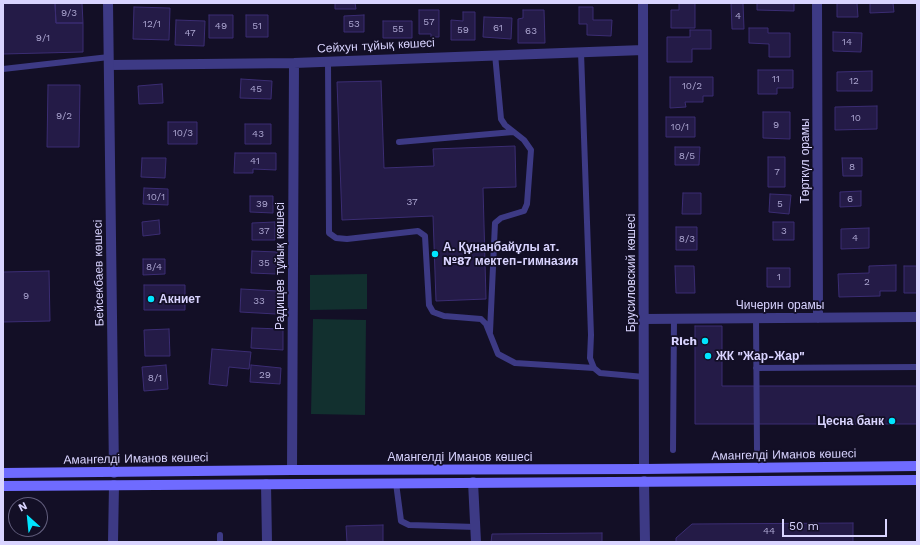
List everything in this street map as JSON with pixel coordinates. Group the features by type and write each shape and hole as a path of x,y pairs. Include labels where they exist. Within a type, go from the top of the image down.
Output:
{"main road":[{"name":"Амангелді Иманов көшесі","path":"3,473 917,466"},
{"name":"Брусиловский көшесі","path":"644,469 644,481"},
{"name":"Бейсекбаев көшесі","path":"114,473 114,485"},
{"name":"Амангелді Иманов көшесі","path":"3,486 917,480"}],"street":[{"name":"Бейсекбаев көшесі","path":"108,3 114,473"},
{"name":"Брусиловский көшесі","path":"643,3 644,469"},
{"name":"Төрткүл орамы","path":"817,3 818,318"},
{"name":"Сейхун тұйық көшесі","path":"109,61 294,63 495,54 643,50"},
{"name":"Радищев тұйық көшесі","path":"292,470 294,63"},
{"name":"Чичерин орамы","path":"644,319 917,317"},
{"name":"Брусиловский көшесі","path":"644,481 645,542"},
{"path":"473,482 476,542"},
{"path":"266,484 267,542"},
{"name":"Бейсекбаев көшесі","path":"112,542 114,485"}],"lane":[{"path":"581,52 591,335 590,358 594,368 600,373 644,377"},
{"path":"490,336 495,223 501,218 524,211 527,204 531,150 524,140 505,126 501,118 495,54"},
{"path":"3,69 109,61"},
{"path":"328,62 329,234 336,238 347,239 418,232 425,236 428,305 433,312 444,316 481,319 486,324 498,354 515,363 594,368"},
{"path":"399,142 513,132"},
{"path":"756,318 757,449"},
{"path":"673,450 674,319"},
{"path":"756,368 917,366"},
{"path":"396,483 401,521 409,526 476,527"},
{"path":"220,535 220,542"}],"green space":[{"path":"367,274 367,309 310,310 310,275"},
{"path":"313,319 366,320 365,415 311,414"}],"building":[{"path":"3,3 55,3 56,23 83,23 83,52 3,54"},
{"path":"55,3 82,3 83,23 56,23"},
{"path":"335,3 355,3 356,9 335,9"},
{"path":"679,3 695,3 695,28 671,28 671,10 679,10"},
{"path":"731,3 743,3 744,29 732,29"},
{"path":"757,3 794,3 794,11 757,10"},
{"path":"837,3 857,3 858,17 837,17"},
{"path":"870,3 893,3 894,12 870,13"},
{"path":"134,7 170,8 169,40 133,39"},
{"path":"579,7 593,7 593,20 612,20 611,36 587,35 587,24 579,24"},
{"path":"419,10 439,10 439,37 431,37 431,34 419,34"},
{"path":"523,10 544,10 545,43 518,43 518,19 523,18"},
{"path":"463,12 475,12 475,40 451,40 451,20 463,21"},
{"path":"209,15 233,15 233,38 209,38"},
{"path":"246,15 268,15 268,37 246,37"},
{"path":"364,15 364,32 344,32 344,16"},
{"path":"484,17 512,18 511,39 483,37"},
{"path":"176,20 205,21 204,46 175,45"},
{"path":"383,21 412,21 412,38 383,38"},
{"path":"749,28 768,28 768,33 790,33 790,57 769,57 769,44 749,43"},
{"path":"690,30 711,30 711,49 692,49 692,62 667,62 667,37 690,37"},
{"path":"833,32 862,33 861,52 833,51"},
{"path":"758,70 793,70 793,88 777,88 777,94 758,94"},
{"path":"872,71 872,91 837,91 837,72"},
{"path":"670,77 713,77 713,96 703,96 703,102 685,102 686,107 670,108"},
{"path":"241,79 272,81 271,99 240,98"},
{"path":"381,81 384,168 434,166 433,149 515,146 516,187 483,188 486,299 436,301 433,216 342,220 337,82"},
{"path":"162,84 163,103 139,104 138,86"},
{"path":"48,85 80,85 79,147 47,147"},
{"path":"877,106 877,129 835,130 835,107"},
{"path":"763,112 790,112 790,139 763,138"},
{"path":"666,117 695,117 695,137 666,137"},
{"path":"168,122 197,122 197,144 168,144"},
{"path":"245,124 271,124 271,144 245,144"},
{"path":"675,147 700,147 699,165 675,165"},
{"path":"235,153 276,153 276,170 253,169 253,173 234,173"},
{"path":"768,157 785,157 785,187 768,187"},
{"path":"142,158 166,158 165,178 141,177"},
{"path":"842,158 862,158 862,176 843,176"},
{"path":"144,188 168,189 168,205 143,204"},
{"path":"861,191 861,206 840,207 840,192"},
{"path":"683,193 701,193 701,214 682,214"},
{"path":"770,194 791,195 789,214 769,212"},
{"path":"250,196 273,196 273,213 250,212"},
{"path":"159,220 160,234 143,236 142,222"},
{"path":"275,222 275,240 252,240 252,223"},
{"path":"773,222 794,222 794,240 773,240"},
{"path":"676,227 697,227 697,250 676,250"},
{"path":"869,228 869,248 841,249 841,229"},
{"path":"252,251 277,252 276,274 251,273"},
{"path":"143,259 165,259 165,274 143,275"},
{"path":"896,265 896,291 880,291 880,296 839,297 838,274 869,273 869,266"},
{"path":"675,266 694,266 695,293 676,293"},
{"path":"904,266 917,266 917,293 904,293"},
{"path":"767,268 790,268 790,287 767,287"},
{"path":"49,271 50,321 3,322 3,272"},
{"path":"144,285 185,285 185,310 144,310"},
{"path":"241,289 277,291 276,314 240,312"},
{"name":"ЖК \"Жар-Жар\"","path":"695,326 722,326 722,386 917,386 917,424 695,424"},
{"path":"252,328 283,329 283,350 251,348"},
{"path":"169,329 170,356 145,356 144,330"},
{"path":"212,349 251,352 249,369 229,367 227,386 209,384"},
{"path":"166,365 168,389 144,391 142,367"},
{"path":"251,365 281,368 280,384 250,382"},
{"path":"853,523 853,542 676,542 676,538 692,524"},
{"path":"383,525 383,542 347,542 346,526"},
{"path":"602,533 602,542 491,542 492,534"}],"place":[{"name":"А. Құнанбайұлы ат. №87 мектеп-гимназия","path":"435,254"},
{"name":"Акниет","path":"151,299"},
{"name":"Rich","path":"705,341"},
{"name":"ЖК \"Жар-Жар\"","path":"708,356"},
{"name":"Цесна банк","path":"892,421"}]}
